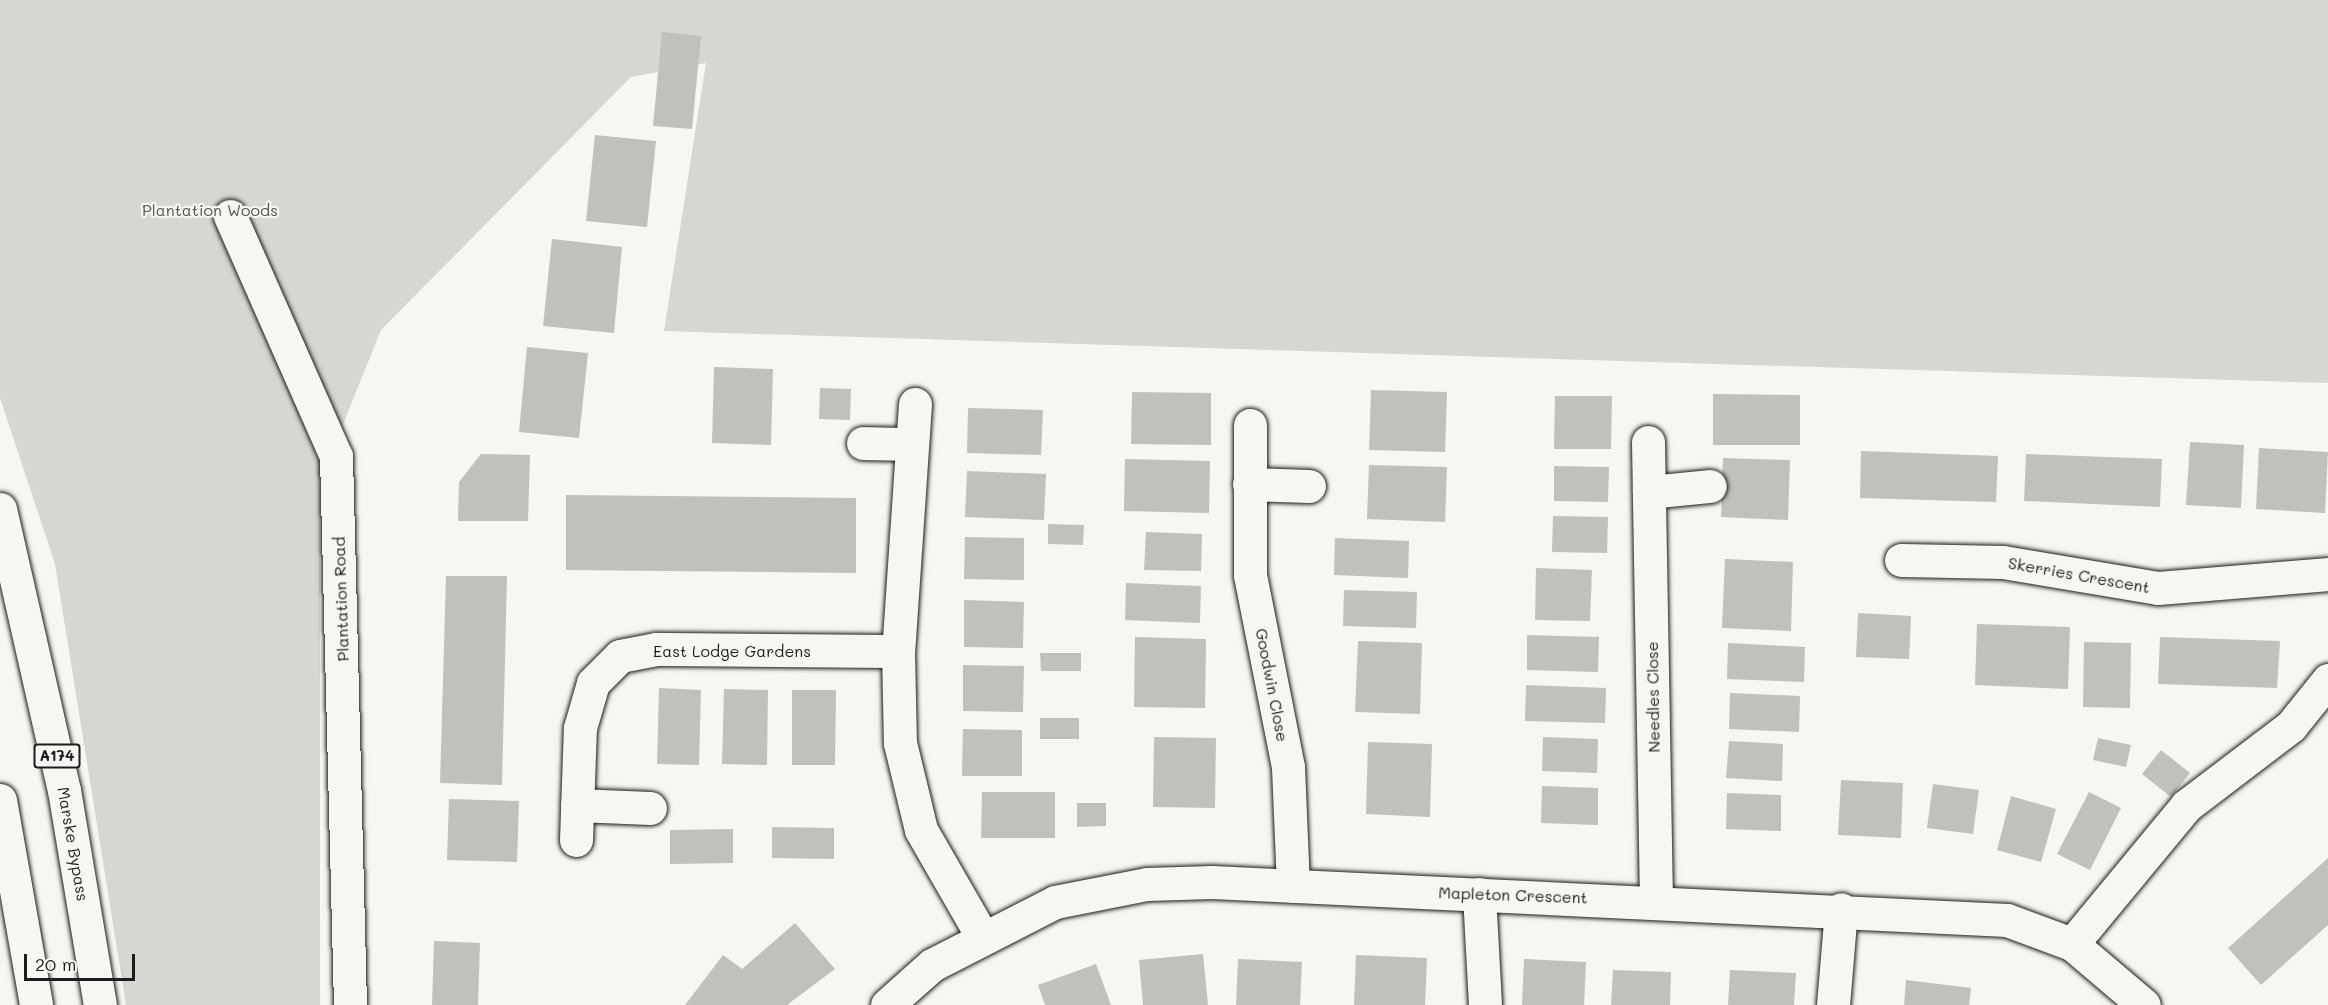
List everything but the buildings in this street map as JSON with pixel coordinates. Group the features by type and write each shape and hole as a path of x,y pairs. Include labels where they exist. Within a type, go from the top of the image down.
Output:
{"street":[{"name":"Plantation Road","path":"230,216 336,456 350,1005"},
{"path":"915,405 898,651 900,743 921,830 982,936"},
{"name":"Goodwin Close","path":"1250,425 1250,575 1288,767 1293,886"},
{"name":"Needles Close","path":"1648,442 1656,901"},
{"path":"862,443 912,444"},
{"path":"1250,484 1309,486"},
{"path":"1649,492 1710,486"},
{"name":"Marske Bypass","path":"0,509 64,790 100,1005"},
{"name":"Skerries Crescent","path":"1901,560 2003,562 2158,588 2328,574"},
{"name":"East Lodge Gardens","path":"576,840 580,728 593,683 620,656 656,649 898,651"},
{"path":"2072,944 2186,806 2292,726 2328,680"},
{"path":"0,800 36,1005"},
{"path":"577,805 650,808"},
{"name":"Mapleton Crescent","path":"887,1005 932,965 982,936 1055,902 1147,884 1293,886 1656,901 1841,909 2007,920 2072,944 2144,1005"},
{"path":"1479,894 1485,1005"},
{"path":"1833,1005 1841,909"}],"green space":[{"name":"Plantation Woods","path":"0,0 2328,0 2328,383 664,331 706,63 631,77 381,330 320,481 320,1005 126,1005 55,564 0,398"}]}
